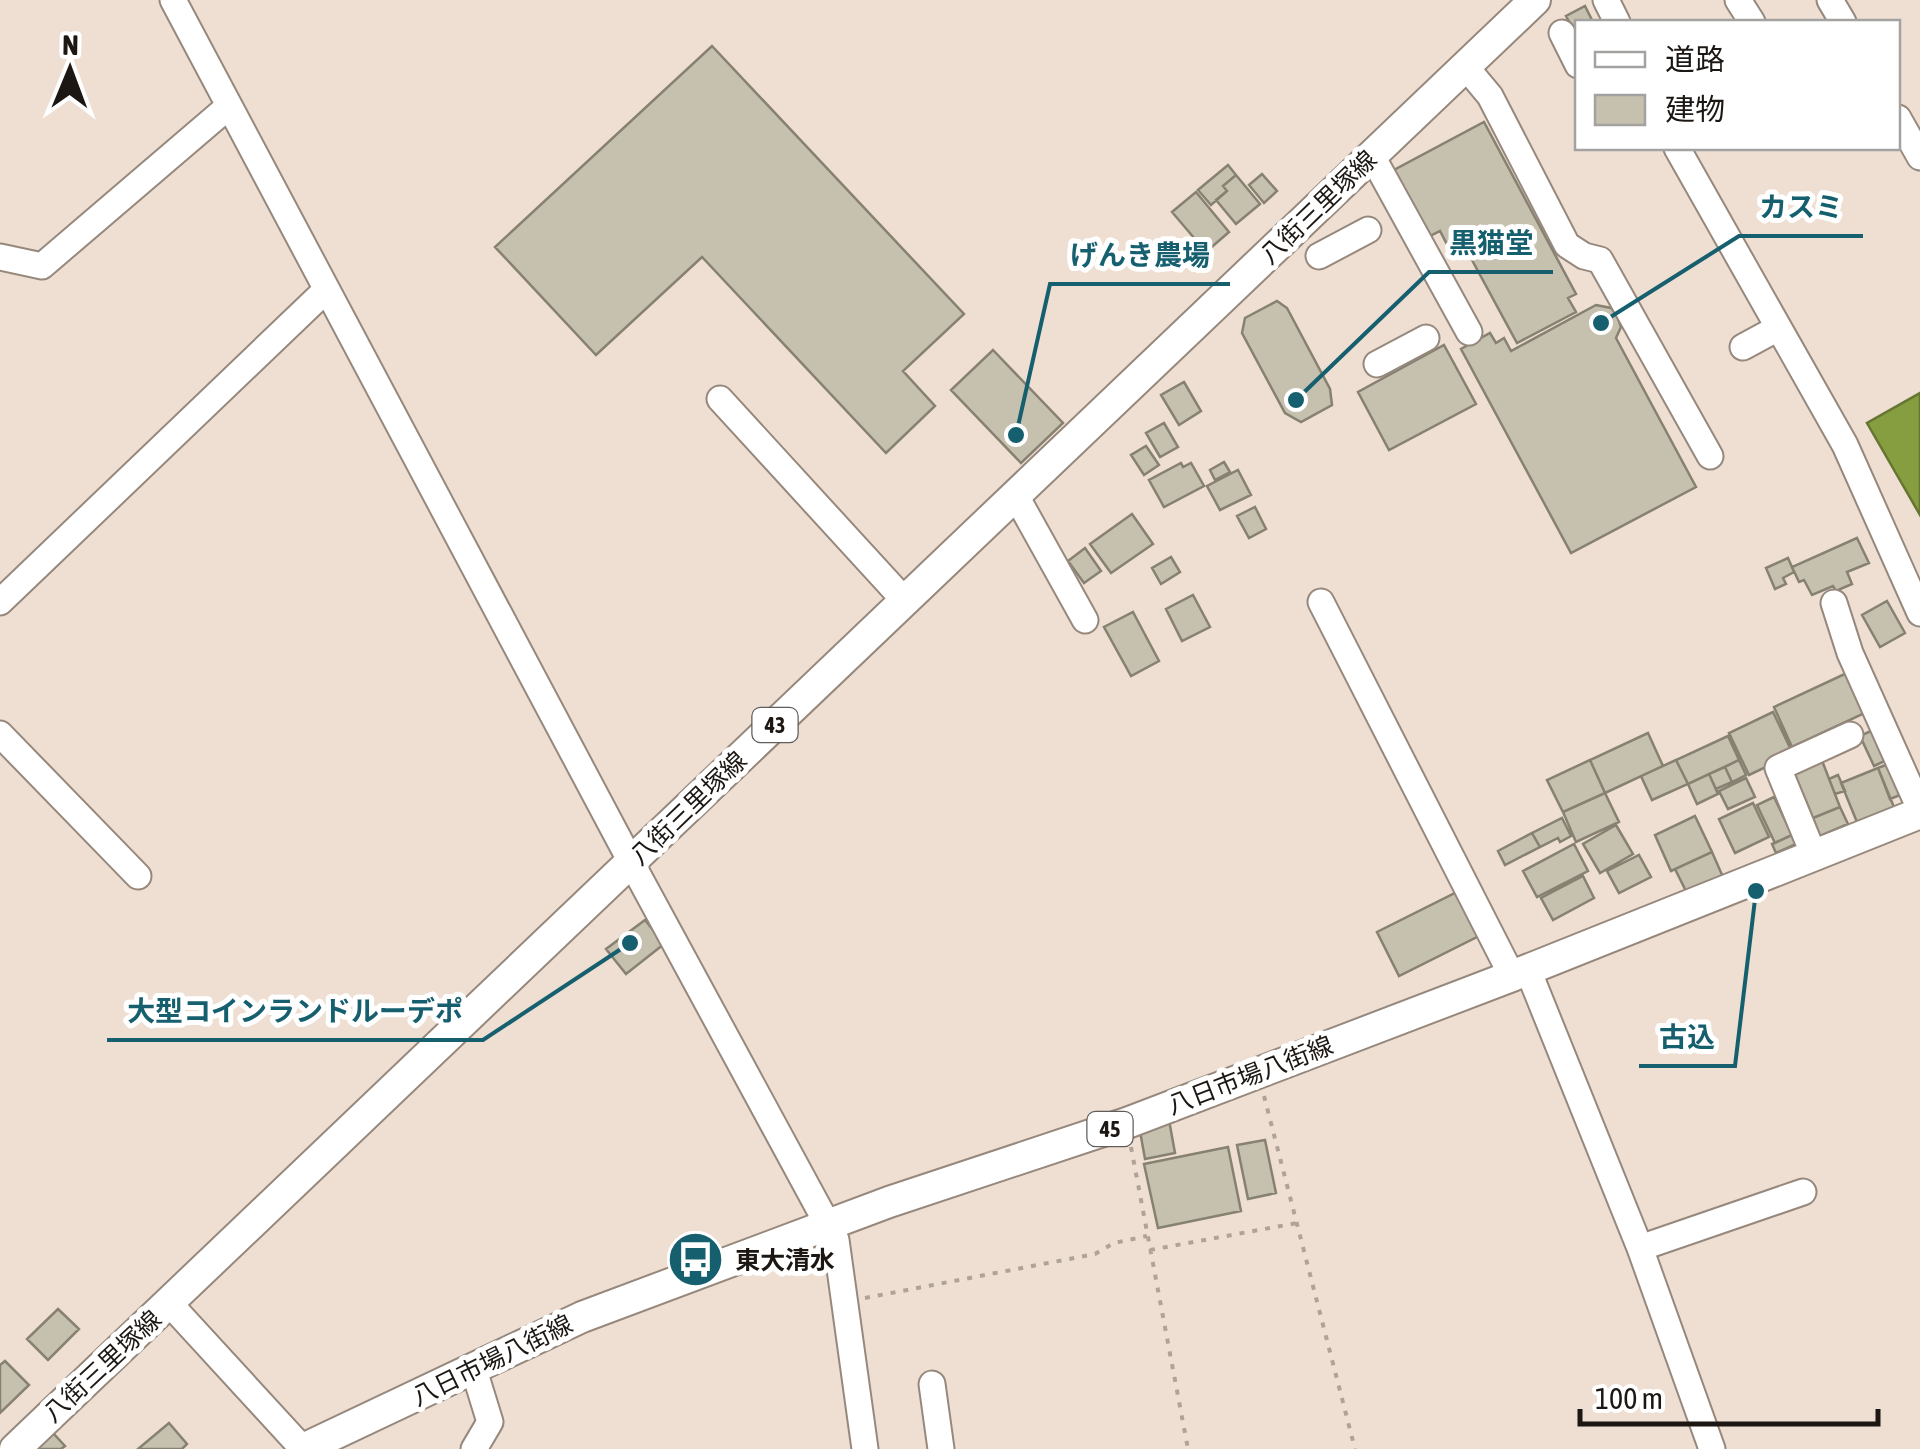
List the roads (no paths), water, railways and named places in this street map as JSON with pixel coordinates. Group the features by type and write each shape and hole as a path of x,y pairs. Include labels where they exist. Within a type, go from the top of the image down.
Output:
{"main road":[{"name":"八街三里塚線","path":"15,1449 1016,496 1311,241 1372,156 1534,0"},
{"name":"八日市場八街線","path":"303,1449 582,1317 828,1225 1127,1123 1520,973 1920,811"}],"street":[{"path":"173,0 836,1240 865,1449"},
{"path":"1562,34 1575,58"},
{"path":"1465,66 1490,96 1567,245 1600,260 1710,456"},
{"path":"0,257 42,266 229,106"},
{"path":"1900,122 1920,157"},
{"path":"1678,150 1845,445 1920,614"},
{"path":"1372,156 1469,332"},
{"path":"1311,241 1368,230"},
{"path":"0,602 326,290"},
{"path":"1744,346 1778,328"},
{"path":"1376,364 1426,338"},
{"path":"720,399 904,601"},
{"path":"1016,496 1085,620"},
{"path":"1320,602 1520,973 1640,1248 1712,1449"},
{"path":"1834,603 1850,652 1920,811"},
{"path":"0,734 138,876"},
{"path":"1813,853 1778,768 1850,735"},
{"path":"1640,1248 1803,1192"},
{"path":"169,1302 303,1449"},
{"path":"474,1370 490,1422 474,1449"},
{"path":"932,1384 941,1449"}],"place":[{"name":"カスミ","path":"1601,323"},
{"name":"黒猫堂","path":"1296,400"},
{"name":"げんき農場","path":"1016,435"},
{"name":"古込","path":"1756,891"},
{"name":"大型コインランドルーデポ","path":"630,943"},
{"name":"東大清水","path":"696,1260"}]}
